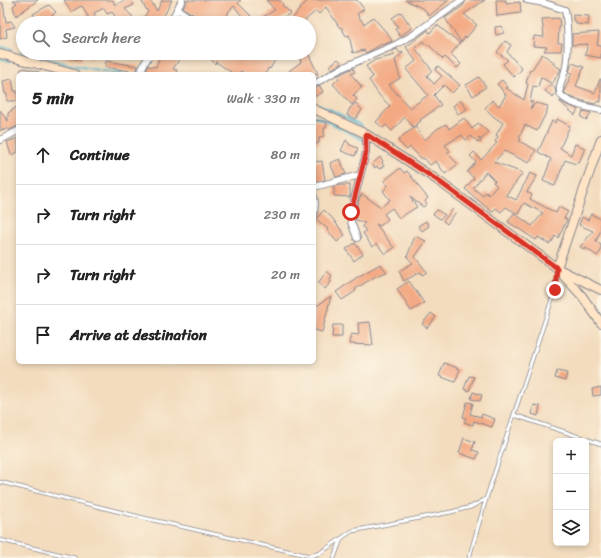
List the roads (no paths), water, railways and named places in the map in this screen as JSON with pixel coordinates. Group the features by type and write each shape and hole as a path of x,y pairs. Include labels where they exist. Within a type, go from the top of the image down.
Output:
{"main road":[{"path":"0,54 16,58"},
{"path":"22,60 65,72"},
{"path":"316,111 366,134 437,180 557,268 601,290"},
{"path":"557,268 601,139"},
{"path":"557,268 582,296 601,323"}],"street":[{"path":"174,16 182,0"},
{"path":"316,83 342,68 395,45 413,35 460,0"},
{"path":"527,0 544,3 565,10 567,56 565,73 560,92 568,100 601,110"},
{"path":"178,9 188,16"},
{"path":"141,72 147,60"},
{"path":"0,140 16,132"},
{"path":"357,238 351,222 351,217 366,153 366,134"},
{"path":"316,186 360,175"}],"lane":[{"path":"469,558 486,499 555,290 557,268"},
{"path":"514,415 601,444"},
{"path":"0,482 310,556 329,548 341,537 352,530 451,512 471,507 486,499"},
{"path":"334,558 341,537"},
{"path":"0,540 75,558"}],"waterway":[{"path":"0,47 12,49"},
{"path":"0,58 10,61"},
{"path":"52,60 70,65 110,72"},
{"path":"316,104 362,126"},
{"path":"316,117 364,140"}]}
